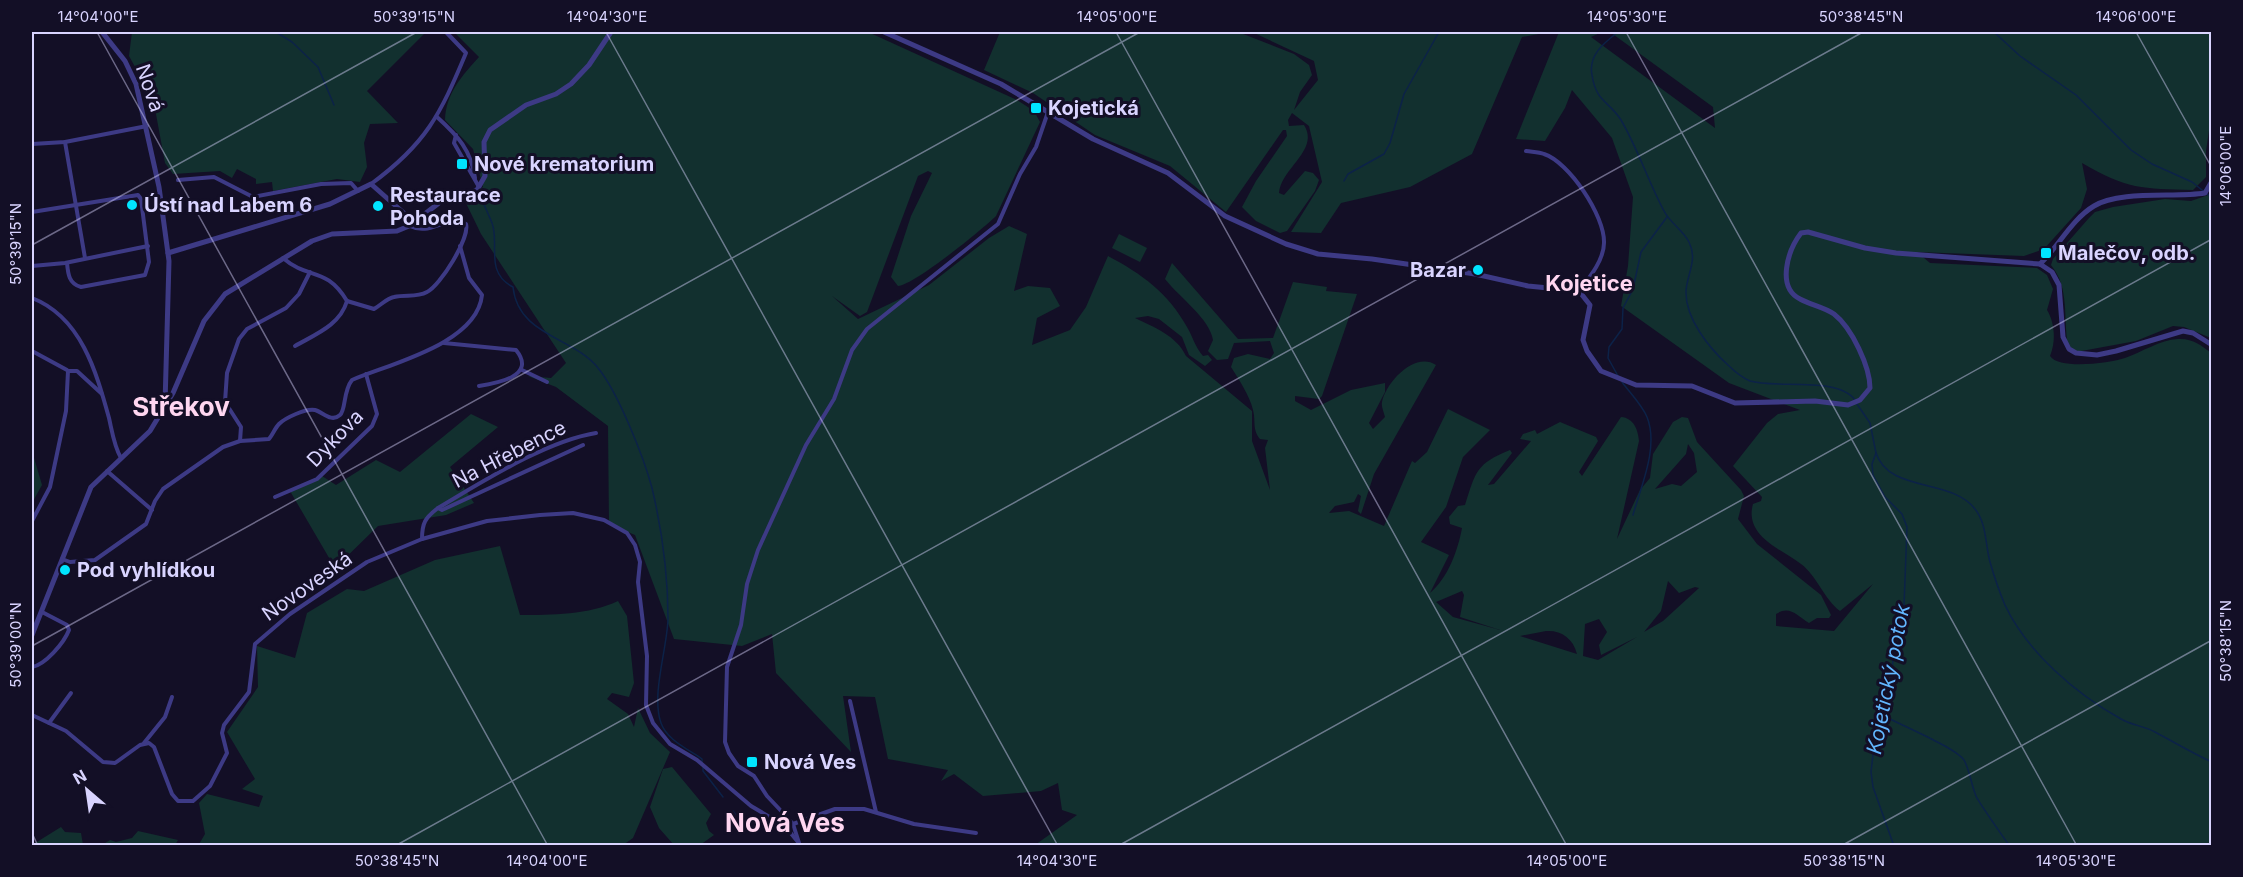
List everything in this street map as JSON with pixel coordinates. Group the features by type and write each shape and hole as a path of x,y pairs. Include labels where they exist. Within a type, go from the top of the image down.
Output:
{"street":[{"name":"Nová","path":"102,32 130,71 147,125 159,187 168,253 165,405"},
{"path":"168,253 330,204 371,184 408,154 437,117 466,53 446,32"},
{"path":"32,635 91,487 150,431 211,310 238,284 312,241 332,234 397,231 411,224 439,203 479,188 485,176 484,142 490,130 526,105 556,94 571,84 589,65 611,32"},
{"path":"884,32 1001,84 1092,139 1168,173 1225,216 1286,244 1318,254 1395,262 1475,274 1528,286 1579,291 1590,305 1583,340 1587,351 1601,371 1636,385 1654,388 1692,386 1735,403 1815,401 1848,405 1860,400 1870,388 1870,372 1842,321 1829,311 1798,299 1790,290 1787,265 1793,243 1801,233 1808,232 1896,253 2040,264 2052,272 2059,285 2064,337 2069,349 2076,353 2097,354 2116,351 2183,331 2193,333 2211,345"},
{"path":"799,844 793,824 767,796 754,776 738,766 729,753 725,733 727,667 741,625 750,575 758,550 806,445 834,399 852,350 867,328 998,224 1020,174 1036,147 1048,112"},
{"path":"437,117 456,135 470,153 479,188"},
{"name":"Nová","path":"32,144 65,142 147,125"},
{"path":"456,135 454,143 476,178"},
{"path":"65,142 85,258"},
{"path":"1526,151 1545,154 1571,173 1587,197 1602,232 1604,243 1600,260 1579,291"},
{"path":"178,180 214,177 253,197 321,184 351,183 358,191"},
{"path":"2040,264 2084,214 2096,205 2159,194 2190,196 2205,193 2211,181"},
{"path":"282,257 291,265 327,277 347,301 374,309 393,297 421,295 429,291 442,278 467,229 460,219 438,227 415,229 404,213 371,184"},
{"path":"32,212 138,195 141,199 148,246 149,268 145,275 81,287 75,285 70,279 67,263"},
{"path":"32,266 67,263 148,246"},
{"path":"62,560 70,562 95,560 141,530 163,489 223,447 240,441 269,439 280,423 310,410 316,410 332,418 339,417 343,412 347,387 352,380 443,343 469,322 482,301 479,288 469,278 460,246"},
{"path":"240,441 241,427 225,402 227,373 239,339 247,329 286,308 299,294 310,272"},
{"path":"32,298 55,310 74,330 83,345 102,394 122,458"},
{"path":"295,346 333,324 345,310 347,301"},
{"path":"443,343 516,350 522,360 522,370"},
{"path":"32,351 68,370 77,371 102,394"},
{"path":"32,521 50,488 66,411 68,370"},
{"path":"522,370 547,382"},
{"path":"479,386 509,379 522,370"},
{"name":"Dykova","path":"275,497 317,479 372,426 377,414 366,374"},
{"name":"Na Hřebence","path":"422,539 422,525 426,517 438,508 471,488 541,452 581,435 596,433"},
{"name":"Na Hřebence","path":"438,508 442,510 583,445"},
{"path":"106,471 152,510"},
{"name":"Novoveská","path":"143,743 154,747 168,787 178,801 193,801 210,786 226,753 224,725 249,692 255,644 290,615 367,562 422,539 487,521 573,513 604,520 627,533 635,545 639,562 638,582 647,664 646,705 653,723 670,744 697,760 751,806 785,826 799,844"},
{"path":"32,667 37,667 67,635 67,625 41,611"},
{"path":"32,662 32,734"},
{"path":"49,723 71,693"},
{"path":"32,716 66,731 103,762 118,762 143,743 165,717 172,697"},
{"path":"850,701 876,812"},
{"path":"793,824 835,809 876,812 914,824 976,833"}],"green space":[{"path":"132,32 426,32 367,91 398,123 370,124 364,143 367,167 360,182 337,179 273,191 272,182 256,184 256,179 237,169 232,178 220,171 173,174 165,163 151,87 144,83 129,56"},
{"path":"454,32 868,32 1017,100 1034,111 1040,122 996,216 918,277 898,286 891,277 911,216 932,173 928,171 918,176 867,312 860,316 832,296 858,319 929,285 989,238 1009,226 1027,234 1014,291 1028,286 1050,288 1060,306 1037,318 1032,345 1070,330 1086,307 1108,256 1143,277 1163,294 1180,315 1200,353 1203,356 1208,355 1212,360 1205,366 1189,355 1182,337 1159,319 1148,316 1135,318 1171,338 1186,356 1252,411 1252,441 1270,490 1265,448 1268,440 1260,439 1255,429 1254,414 1244,387 1231,367 1234,358 1248,354 1270,359 1274,353 1270,341 1234,343 1228,359 1217,360 1208,351 1213,340 1206,324 1165,279 1172,263 1238,339 1273,338 1293,282 1327,287 1326,291 1357,294 1322,396 1319,399 1295,396 1295,401 1311,410 1351,390 1385,383 1385,392 1369,423 1373,429 1385,417 1382,402 1395,378 1411,365 1419,362 1436,365 1374,474 1361,514 1358,511 1361,496 1358,494 1354,502 1335,506 1329,513 1349,511 1384,526 1412,461 1415,463 1427,452 1448,409 1490,430 1463,457 1446,507 1421,542 1449,555 1430,593 1447,572 1462,528 1450,524 1449,517 1458,506 1465,505 1479,470 1490,460 1510,450 1512,453 1488,485 1494,484 1531,441 1520,439 1523,434 1535,430 1537,434 1560,422 1596,437 1598,441 1579,472 1582,476 1621,417 1632,422 1639,441 1617,539 1640,490 1650,478 1653,454 1673,422 1682,417 1688,418 1697,442 1741,490 1744,496 1738,519 1757,544 1821,595 1831,615 1829,618 1817,618 1809,623 1793,612 1785,611 1776,614 1776,626 1834,631 1873,584 1840,611 1834,606 1807,569 1759,533 1752,515 1753,504 1761,501 1762,497 1733,466 1767,423 1778,414 1800,410 1729,383 1621,306 1628,266 1633,197 1612,138 1572,90 1565,108 1545,141 1516,139 1559,32 1602,32 1591,37 1715,128 1713,107 1610,32 2211,32 2211,117 2206,151 2206,177 2193,190 2135,186 2097,172 2082,163 2087,189 2081,208 2044,249 2024,256 1917,252 1930,263 2037,268 2047,275 2053,289 2047,310 2054,333 2050,356 2063,363 2108,362 2178,339 2192,341 2211,353 2211,845 1035,845 1077,815 1062,810 1058,783 1041,791 983,796 954,774 941,781 948,770 888,759 875,697 843,696 851,752 776,673 772,634 742,646 674,639 635,535 609,524 608,426 556,387 528,376 551,378 566,363 481,234 464,199 483,187 473,149 445,120 446,110 448,101 461,78 479,57","holes":["1688,444 1694,453 1697,472 1681,486 1672,484 1655,489 1686,454","1668,581 1679,593 1695,587 1699,588 1663,621 1644,632 1661,611","1462,591 1464,595 1460,617 1500,630 1453,617 1436,602","1599,619 1607,632 1599,645 1601,655 1637,637 1598,660 1583,656 1585,624","1546,631 1557,632 1569,639 1577,654 1520,636"]},
{"path":"1000,32 1238,32 1294,54 1309,65 1312,75 1300,92 1294,110 1318,80 1314,61 1252,32 1550,32 1522,37 1472,154 1410,187 1341,203 1321,233 1291,232 1322,182 1309,126 1292,113 1288,120 1289,126 1304,125 1308,134 1307,143 1304,151 1286,175 1279,193 1284,195 1305,171 1313,173 1319,180 1315,191 1287,231 1280,233 1256,221 1242,207 1256,181 1287,136 1286,130 1283,130 1226,212 1170,166 1095,135 1033,93 984,70"},
{"path":"2211,194 2211,338 2184,327 2173,326 2136,341 2076,352 2068,346 2061,283 2051,265 2053,259 2089,218 2095,212 2113,207 2165,199 2191,201"},
{"path":"1119,234 1147,248 1140,262 1112,248"},
{"path":"471,414 498,427 450,467 474,503 446,515 378,526 335,568 290,491 322,476 336,485 376,460 400,472"},
{"path":"32,451 42,485 32,503"},
{"path":"500,546 520,615 582,612 618,601 627,616 634,683 629,697 612,693 607,699 628,714 634,727 638,708 650,733 670,752 633,838 623,845 198,846 205,834 199,803 207,794 259,807 263,796 242,789 255,779 227,732 258,687 257,646 295,658 307,613 347,589 364,591 435,560"},
{"path":"672,767 711,814 706,823 709,831 714,835 700,845 674,845 659,828 650,807 663,769"},
{"path":"61,827 65,832 81,833 83,845 32,845"},
{"path":"138,831 178,840 175,845 102,845 110,840 116,842 132,838"}],"waterway":[{"path":"276,32 292,42 318,67 334,105"},
{"path":"1344,181 1348,174 1384,154 1390,143 1404,94 1439,32"},
{"name":"Kojetický potok","path":"1618,32 1598,50 1592,61 1594,84 1600,96 1621,120 1667,215 1689,242 1692,261 1686,291 1687,301 1689,312 1700,332 1721,358 1750,381 1835,388 1847,393 1855,400"},
{"path":"1994,32 2020,56 2076,95 2131,150 2152,164 2192,182 2212,198"},
{"path":"479,193 494,231 496,266 504,281 513,287 517,303 525,316 536,326 588,358 598,368 614,393 637,443 652,488 666,570 668,619 658,712 661,723 668,734 678,744 702,759 702,762"},
{"path":"1618,376 1608,358 1609,347 1622,329 1623,308 1633,289 1641,252 1667,217"},
{"path":"1622,382 1647,417 1651,441 1648,466 1633,515"},
{"name":"Kojetický potok","path":"1857,404 1870,423 1876,453 1872,464 1873,475 1885,497 1902,514 1907,527 1904,606 1895,640 1889,699 1874,746 1871,772 1873,787 1894,846"},
{"path":"1876,453 1883,466 1894,474 1952,493 1965,499 1975,509 1982,521 1990,562 2005,605 2026,639 2054,670 2087,697 2121,719 2151,730 2212,762"},
{"path":"1886,717 1940,743 1964,760 1976,796 2010,846"},
{"path":"703,767 703,771 723,797"},
{"path":"733,811 739,820"}],"place":[{"name":"Kojetická","path":"1036,108"},
{"name":"Nové krematorium","path":"462,164"},
{"name":"Ústí nad Labem 6","path":"132,205"},
{"name":"Restaurace Pohoda","path":"378,206"},
{"name":"Malečov, odb.","path":"2046,253"},
{"name":"Bazar","path":"1478,270"},
{"name":"Pod vyhlídkou","path":"65,570"},
{"name":"Nová Ves","path":"752,762"}],"district":[{"name":"Kojetice","path":"1589,283"},
{"name":"Střekov","path":"181,406"},
{"name":"Nová Ves","path":"785,822"}]}
